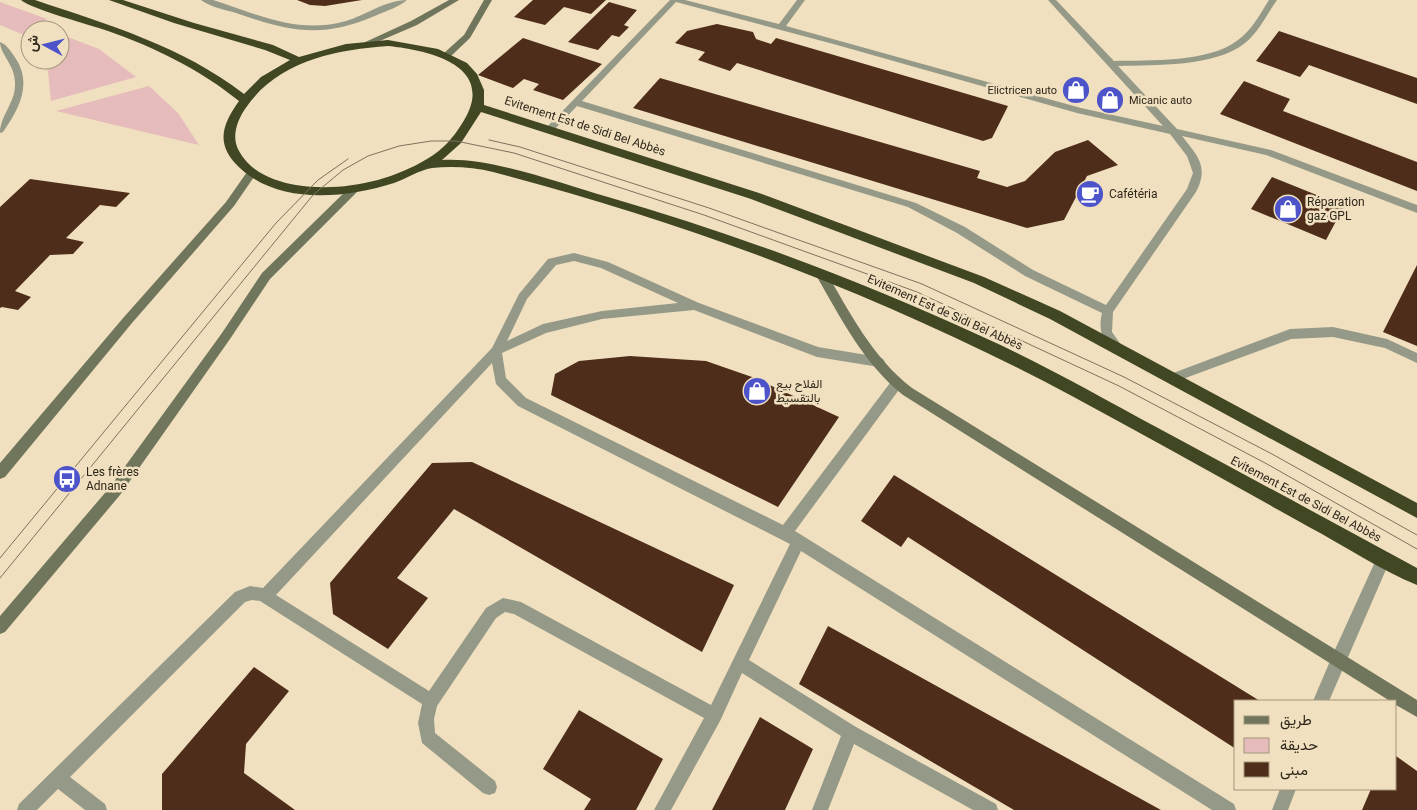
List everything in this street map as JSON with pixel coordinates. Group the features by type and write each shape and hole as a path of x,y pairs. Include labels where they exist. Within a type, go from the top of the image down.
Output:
{"highway":[{"path":"26,0 150,44 182,58 218,80 244,100"},
{"path":"114,0 182,24 273,50 299,61"},
{"path":"365,44 410,44 447,55 460,63 476,83 478,108 450,149 426,165 396,179 355,188 304,192 273,185 251,174 232,152 230,126 244,100 259,85 299,61 331,50 365,44"},
{"name":"Evitement Est de Sidi Bel Abbès","path":"478,108 755,196 979,280 1055,315 1417,511"},
{"name":"Evitement Est de Sidi Bel Abbès","path":"426,165 455,163 489,167 675,221 822,275 915,312 981,342 1076,391 1417,577"}],"main road":[{"path":"365,44 414,24 455,0"},
{"path":"447,55 467,36 488,0"},
{"path":"0,472 128,320 230,204 251,174"},
{"path":"0,627 114,491 226,336 266,276 355,188"},
{"path":"822,275 847,317 878,362 897,383 952,420 1417,709"}],"street":[{"path":"205,0 289,26 319,29 364,19 403,0"},
{"path":"549,130 675,0 781,27 1080,111 1268,152 1417,209"},
{"path":"781,27 801,0"},
{"path":"1052,0 1174,132 1192,155 1198,173 1196,182 1108,311 1104,326 1111,343 1120,351"},
{"path":"1112,64 1175,60 1221,52 1244,39 1273,0"},
{"path":"0,45 6,49 17,67 21,86 13,112 0,130"},
{"path":"577,103 912,205 961,230 1029,273 1108,311"},
{"path":"265,596 496,351 522,296 552,262 574,257 604,265 695,306 818,352 878,362"},
{"path":"496,351 543,329 602,315 695,306"},
{"path":"1172,378 1290,334 1333,332 1387,344 1417,358"},
{"path":"496,351 500,380 522,402 785,532 1228,810"},
{"path":"785,532 897,383"},
{"path":"662,810 714,715 799,541"},
{"path":"1321,700 1384,558"},
{"path":"25,810 240,597 250,592 256,592 265,596 431,700"},
{"path":"489,787 428,736 426,719 431,700 491,613 502,606 516,607 714,715"},
{"path":"740,662 850,733 990,810"},
{"path":"820,810 850,733"},
{"path":"57,777 99,810"},
{"path":"1280,810 1288,790"}],"green space":[{"path":"0,2 47,19 20,20 20,33 0,25"},
{"path":"70,38 99,49 136,77 51,101 48,71 70,70"},
{"path":"149,86 178,113 199,145 56,111"}],"building":[{"path":"297,0 362,0 325,6 310,5"},
{"path":"533,0 606,0 591,14 564,7 545,25 514,17"},
{"path":"609,2 637,10 624,25 629,27 619,37 612,35 598,50 568,42"},
{"path":"717,24 753,32 756,39 771,44 776,38 1008,106 992,138 983,141 737,63 730,71 698,60 705,52 675,43 687,31"},
{"path":"1279,31 1417,78 1417,104 1309,65 1300,77 1256,61"},
{"path":"523,38 602,64 563,100 533,90 539,84 524,79 513,88 478,75"},
{"path":"660,78 980,171 977,178 1007,187 1025,181 1055,152 1088,140 1118,165 1087,176 1064,220 1027,228 633,108"},
{"path":"1244,81 1290,99 1283,111 1417,162 1417,191 1220,114"},
{"path":"1272,177 1344,206 1326,240 1251,209"},
{"path":"30,179 130,193 116,207 100,205 66,238 84,242 73,254 50,255 15,291 31,297 18,310 0,308 0,207"},
{"path":"1417,265 1417,346 1383,332"},
{"path":"630,356 706,361 752,377 839,417 778,507 551,395 555,374 579,361"},
{"path":"472,462 734,585 702,652 454,509 397,578 428,598 388,649 333,614 330,583 432,463"},
{"path":"894,475 1258,700 1234,700 1234,748 908,537 901,547 861,521"},
{"path":"828,626 1161,810 1014,810 799,684"},
{"path":"254,667 289,691 246,744 244,773 295,810 162,810 162,774"},
{"path":"579,710 663,759 636,810 584,810 591,799 543,769"},
{"path":"760,717 813,749 785,810 712,810"},
{"path":"1397,757 1417,771 1417,810 1362,810 1371,790 1397,790"}],"tram line":[{"path":"489,140 520,147 709,208 922,284 1124,377 1272,454 1417,535"},
{"path":"0,578 313,195 343,170 368,156 399,146 431,141 456,141 514,153 704,215 917,292 1119,386 1267,464 1417,549"},
{"path":"0,558 276,223 318,180 348,159"}],"place":[{"name":"Elictricen auto","path":"1076,90"},
{"name":"Micanic auto","path":"1110,100"},
{"name":"Cafétéria","path":"1090,194"},
{"name":"Réparation gaz GPL","path":"1288,209"},
{"name":"الفلاح بيع بالتقسيط","path":"757,391"},
{"name":"Les frères Adnane","path":"67,479"}]}
